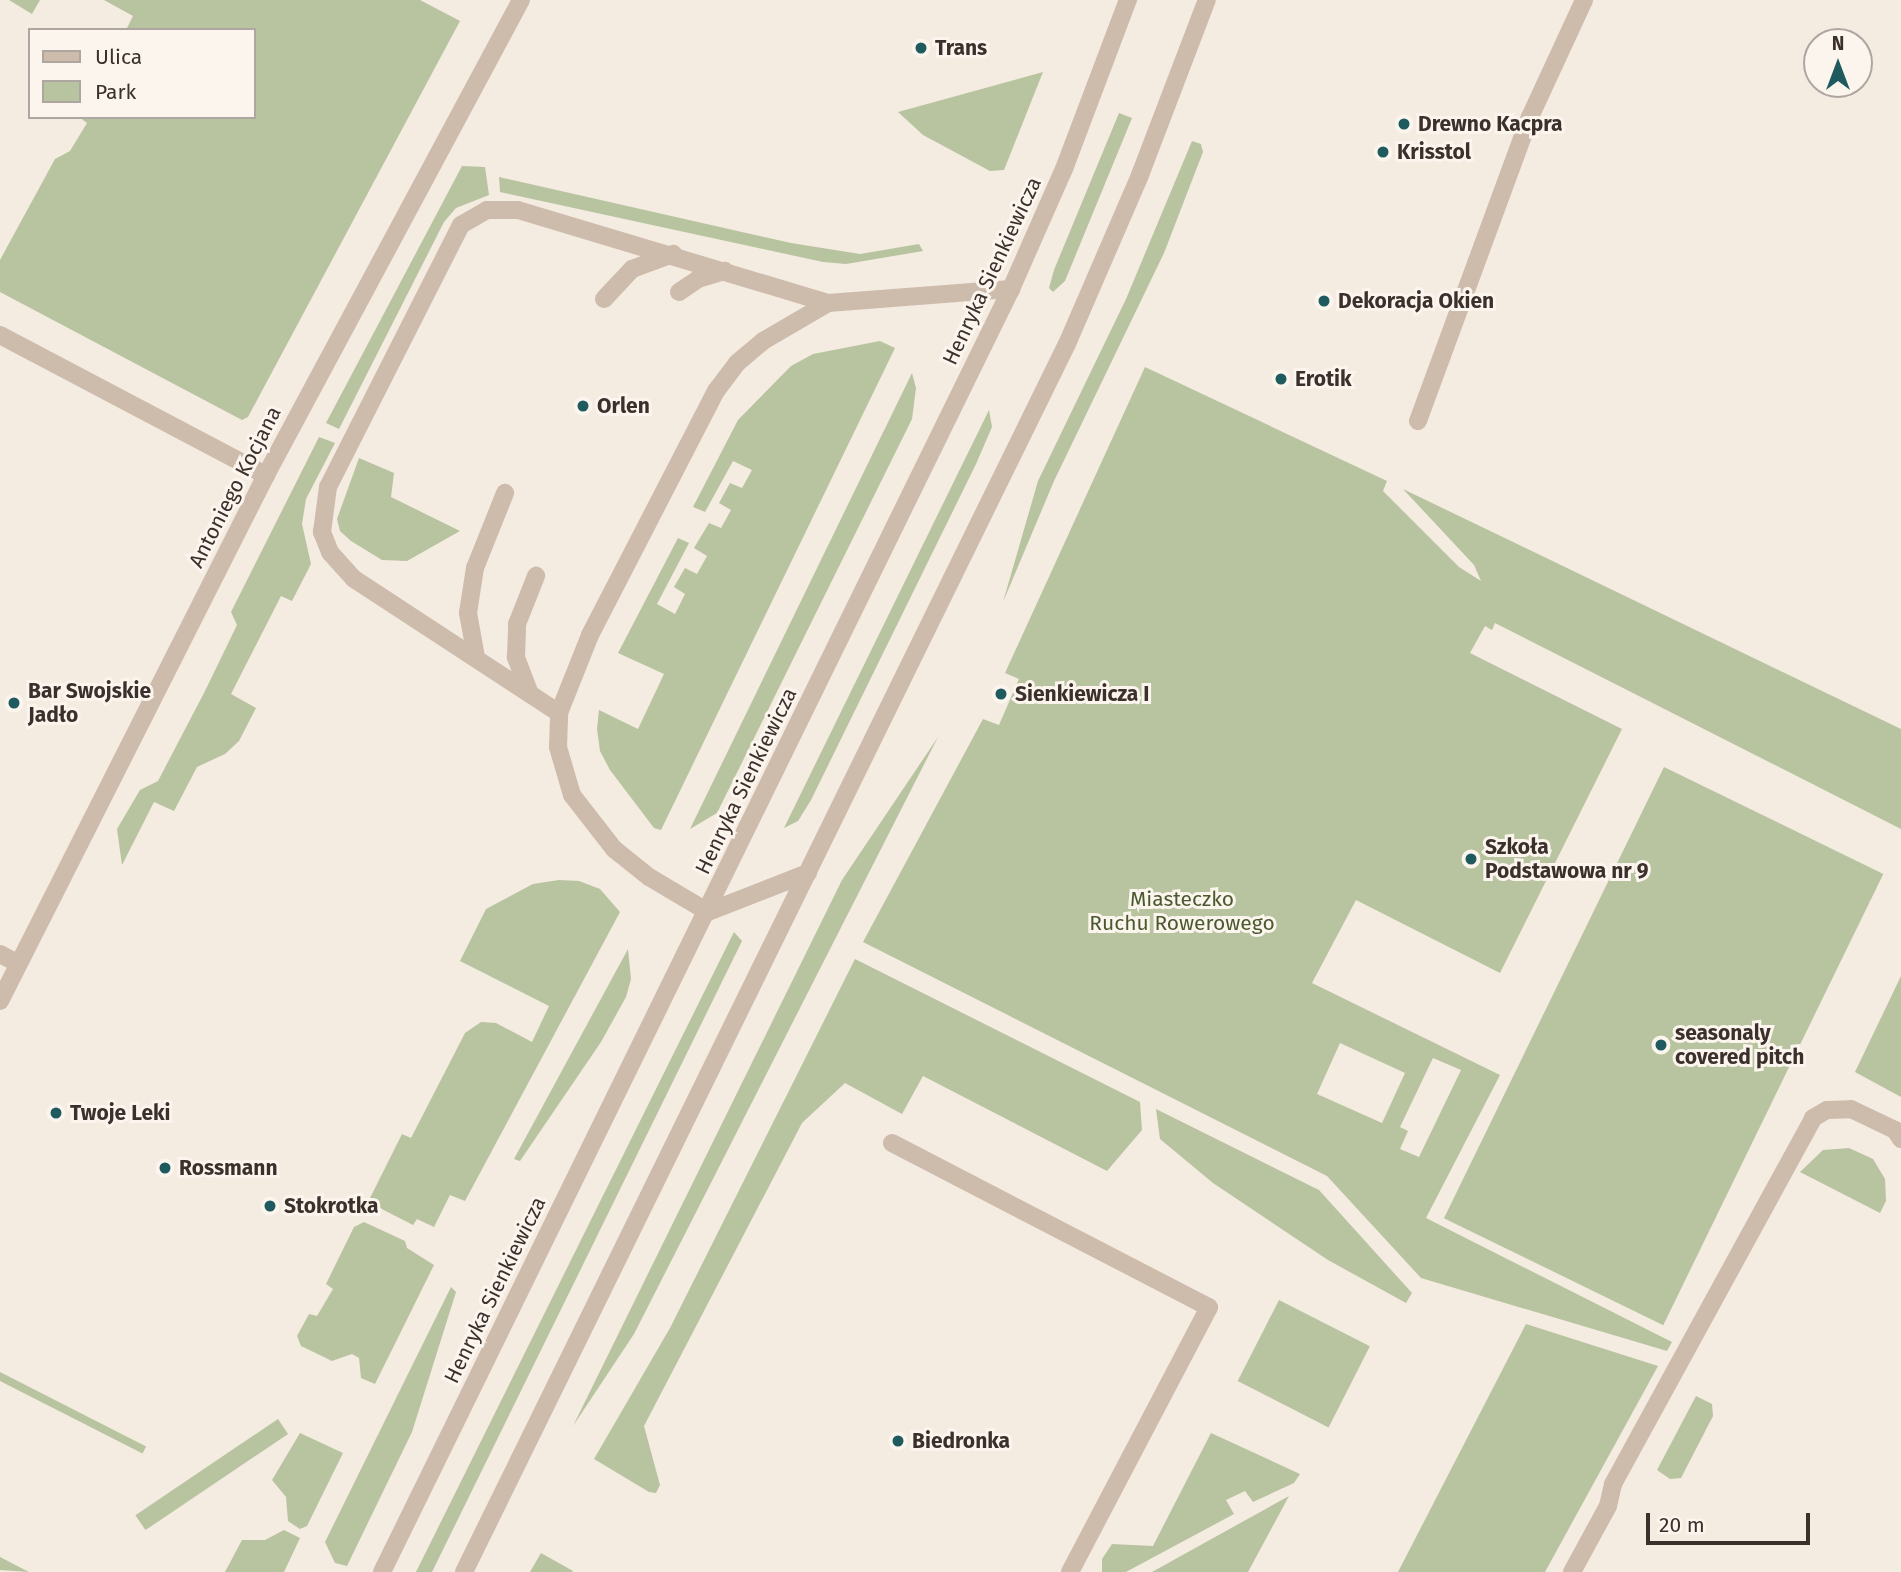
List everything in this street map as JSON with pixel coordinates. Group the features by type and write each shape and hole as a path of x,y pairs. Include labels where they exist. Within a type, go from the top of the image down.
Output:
{"street":[{"name":"Antoniego Kocjana","path":"0,1001 266,475 521,0"},
{"name":"Henryka Sienkiewicza","path":"382,1572 708,912 1011,289 1064,169 1128,0"},
{"path":"464,1572 1067,344 1140,175 1207,0"},
{"path":"1418,421 1530,117 1584,0"},
{"path":"559,713 354,579 330,552 321,512 328,487 461,225 487,210 518,210 673,254 828,303 1011,289"},
{"path":"604,299 632,269 673,254"},
{"path":"678,292 725,271"},
{"path":"808,873 708,912 614,849 572,795 558,747 559,713 590,635 716,391 737,363 763,341 828,303"},
{"path":"0,335 266,475"},
{"path":"477,657 468,612 475,568 505,493"},
{"path":"530,694 516,657 517,624 536,576"},
{"path":"0,954 19,964"},
{"path":"1572,1572 1608,1506 1613,1484 1813,1118 1827,1110 1850,1109 1895,1130 1901,1139"},
{"path":"892,1143 1209,1307 1070,1572"}],"green space":[{"path":"9,0 40,0 32,14"},
{"path":"104,0 420,0 460,21 248,417 242,420 0,292 0,260 55,159 70,151 87,123 82,119 256,119 256,28 127,28 133,16"},
{"path":"1043,72 1004,170 990,171 923,135 898,112"},
{"path":"1119,113 1132,118 1065,281 1053,292 1049,288 1054,270"},
{"path":"1192,141 1201,144 1203,152 1164,253 1054,481 1003,602 1038,481 1126,299"},
{"path":"462,166 485,167 489,195 456,208 444,222 339,429 326,423"},
{"path":"499,177 791,243 860,254 919,244 923,251 846,264 823,262 500,192"},
{"path":"880,341 895,348 661,830 654,828 610,770 600,751 597,729 599,710 638,729 664,674 618,653 678,538 689,543 657,604 675,614 685,594 674,587 685,568 697,574 707,556 694,548 709,523 721,528 731,510 719,503 730,483 742,488 752,470 733,461 705,512 693,507 738,420 791,366 813,354"},
{"name":"Miasteczko Ruchu Rowerowego","path":"1145,367 1387,481 1383,491 1459,567 1481,581 1474,565 1403,489 1901,729 1901,829 1495,623 1492,630 1485,626 1470,653 1622,729 1500,973 1356,900 1312,983 1500,1075 1426,1218 1672,1342 1667,1351 1421,1278 1327,1176 863,942 983,719 999,725 1019,679 1005,673","holes":["1340,1043 1405,1073 1382,1123 1317,1094","1433,1058 1461,1070 1419,1157 1400,1149 1408,1131 1400,1127"]},
{"path":"912,373 916,388 912,419 717,813 690,829"},
{"path":"989,410 992,427 976,464 811,800 798,821 784,828"},
{"path":"319,437 335,443 306,499 302,524 311,564 292,601 281,596 231,694 256,708 239,741 225,754 197,767 174,811 154,802 122,865 117,829 140,790 158,781 205,691 237,625 231,612"},
{"path":"359,458 394,473 391,497 460,531 407,561 382,560 351,541 340,531 337,519"},
{"path":"938,737 634,1334 573,1426 842,880"},
{"name":"seasonaly covered pitch","path":"1664,767 1883,874 1663,1325 1444,1218"},
{"path":"559,880 579,881 600,889 620,912 465,1201 450,1195 434,1227 417,1219 413,1225 368,1202 402,1134 411,1138 465,1033 481,1022 496,1023 532,1042 549,1006 460,961 486,909 533,884"},
{"path":"734,932 742,941 432,1572 416,1572"},
{"path":"628,949 631,979 626,997 601,1042 520,1161 514,1159"},
{"path":"855,959 1140,1102 1142,1130 1107,1171 923,1076 902,1114 845,1083 802,1123 644,1426 660,1485 656,1493 649,1492 594,1459 670,1328"},
{"path":"1901,976 1901,1097 1855,1072"},
{"path":"1156,1109 1319,1190 1412,1293 1406,1303 1328,1260 1213,1183 1160,1139"},
{"path":"1849,1148 1873,1159 1885,1179 1886,1201 1880,1213 1800,1172 1823,1150"},
{"path":"364,1222 405,1241 407,1248 434,1265 375,1384 361,1378 359,1358 352,1354 332,1361 301,1346 297,1336 309,1314 317,1316 333,1289 326,1284 354,1227"},
{"path":"451,1287 456,1292 412,1432 347,1566 335,1563 325,1542"},
{"path":"1279,1300 1370,1346 1329,1427 1238,1381"},
{"path":"1526,1324 1658,1366 1545,1572 1398,1572"},
{"path":"0,1372 146,1446 142,1454 0,1381"},
{"path":"1696,1396 1712,1404 1713,1416 1681,1478 1670,1479 1657,1470"},
{"path":"278,1419 288,1434 145,1530 135,1515"},
{"path":"300,1433 343,1453 307,1526 300,1529 288,1521 286,1497 272,1480"},
{"path":"1211,1433 1300,1474 1294,1483 1253,1502 1245,1491 1226,1500 1234,1514 1126,1572 1102,1572 1102,1559 1112,1544 1153,1546"},
{"path":"1289,1496 1248,1572 1152,1572"},
{"path":"284,1530 300,1538 284,1572 225,1572 242,1540 265,1540"},
{"path":"541,1553 573,1571 530,1572"},
{"path":"0,1557 29,1572 0,1570"}],"place":[{"name":"Trans","path":"921,48"},
{"name":"Drewno Kacpra","path":"1404,124"},
{"name":"Krisstol","path":"1383,152"},
{"name":"Dekoracja Okien","path":"1324,301"},
{"name":"Erotik","path":"1281,379"},
{"name":"Orlen","path":"583,406"},
{"name":"Sienkiewicza I","path":"1001,694"},
{"name":"Bar Swojskie Jadło","path":"14,703"},
{"name":"Szkoła Podstawowa nr 9","path":"1471,859"},
{"name":"seasonaly covered pitch","path":"1661,1045"},
{"name":"Twoje Leki","path":"56,1113"},
{"name":"Rossmann","path":"165,1168"},
{"name":"Stokrotka","path":"270,1206"},
{"name":"Biedronka","path":"898,1441"}]}
